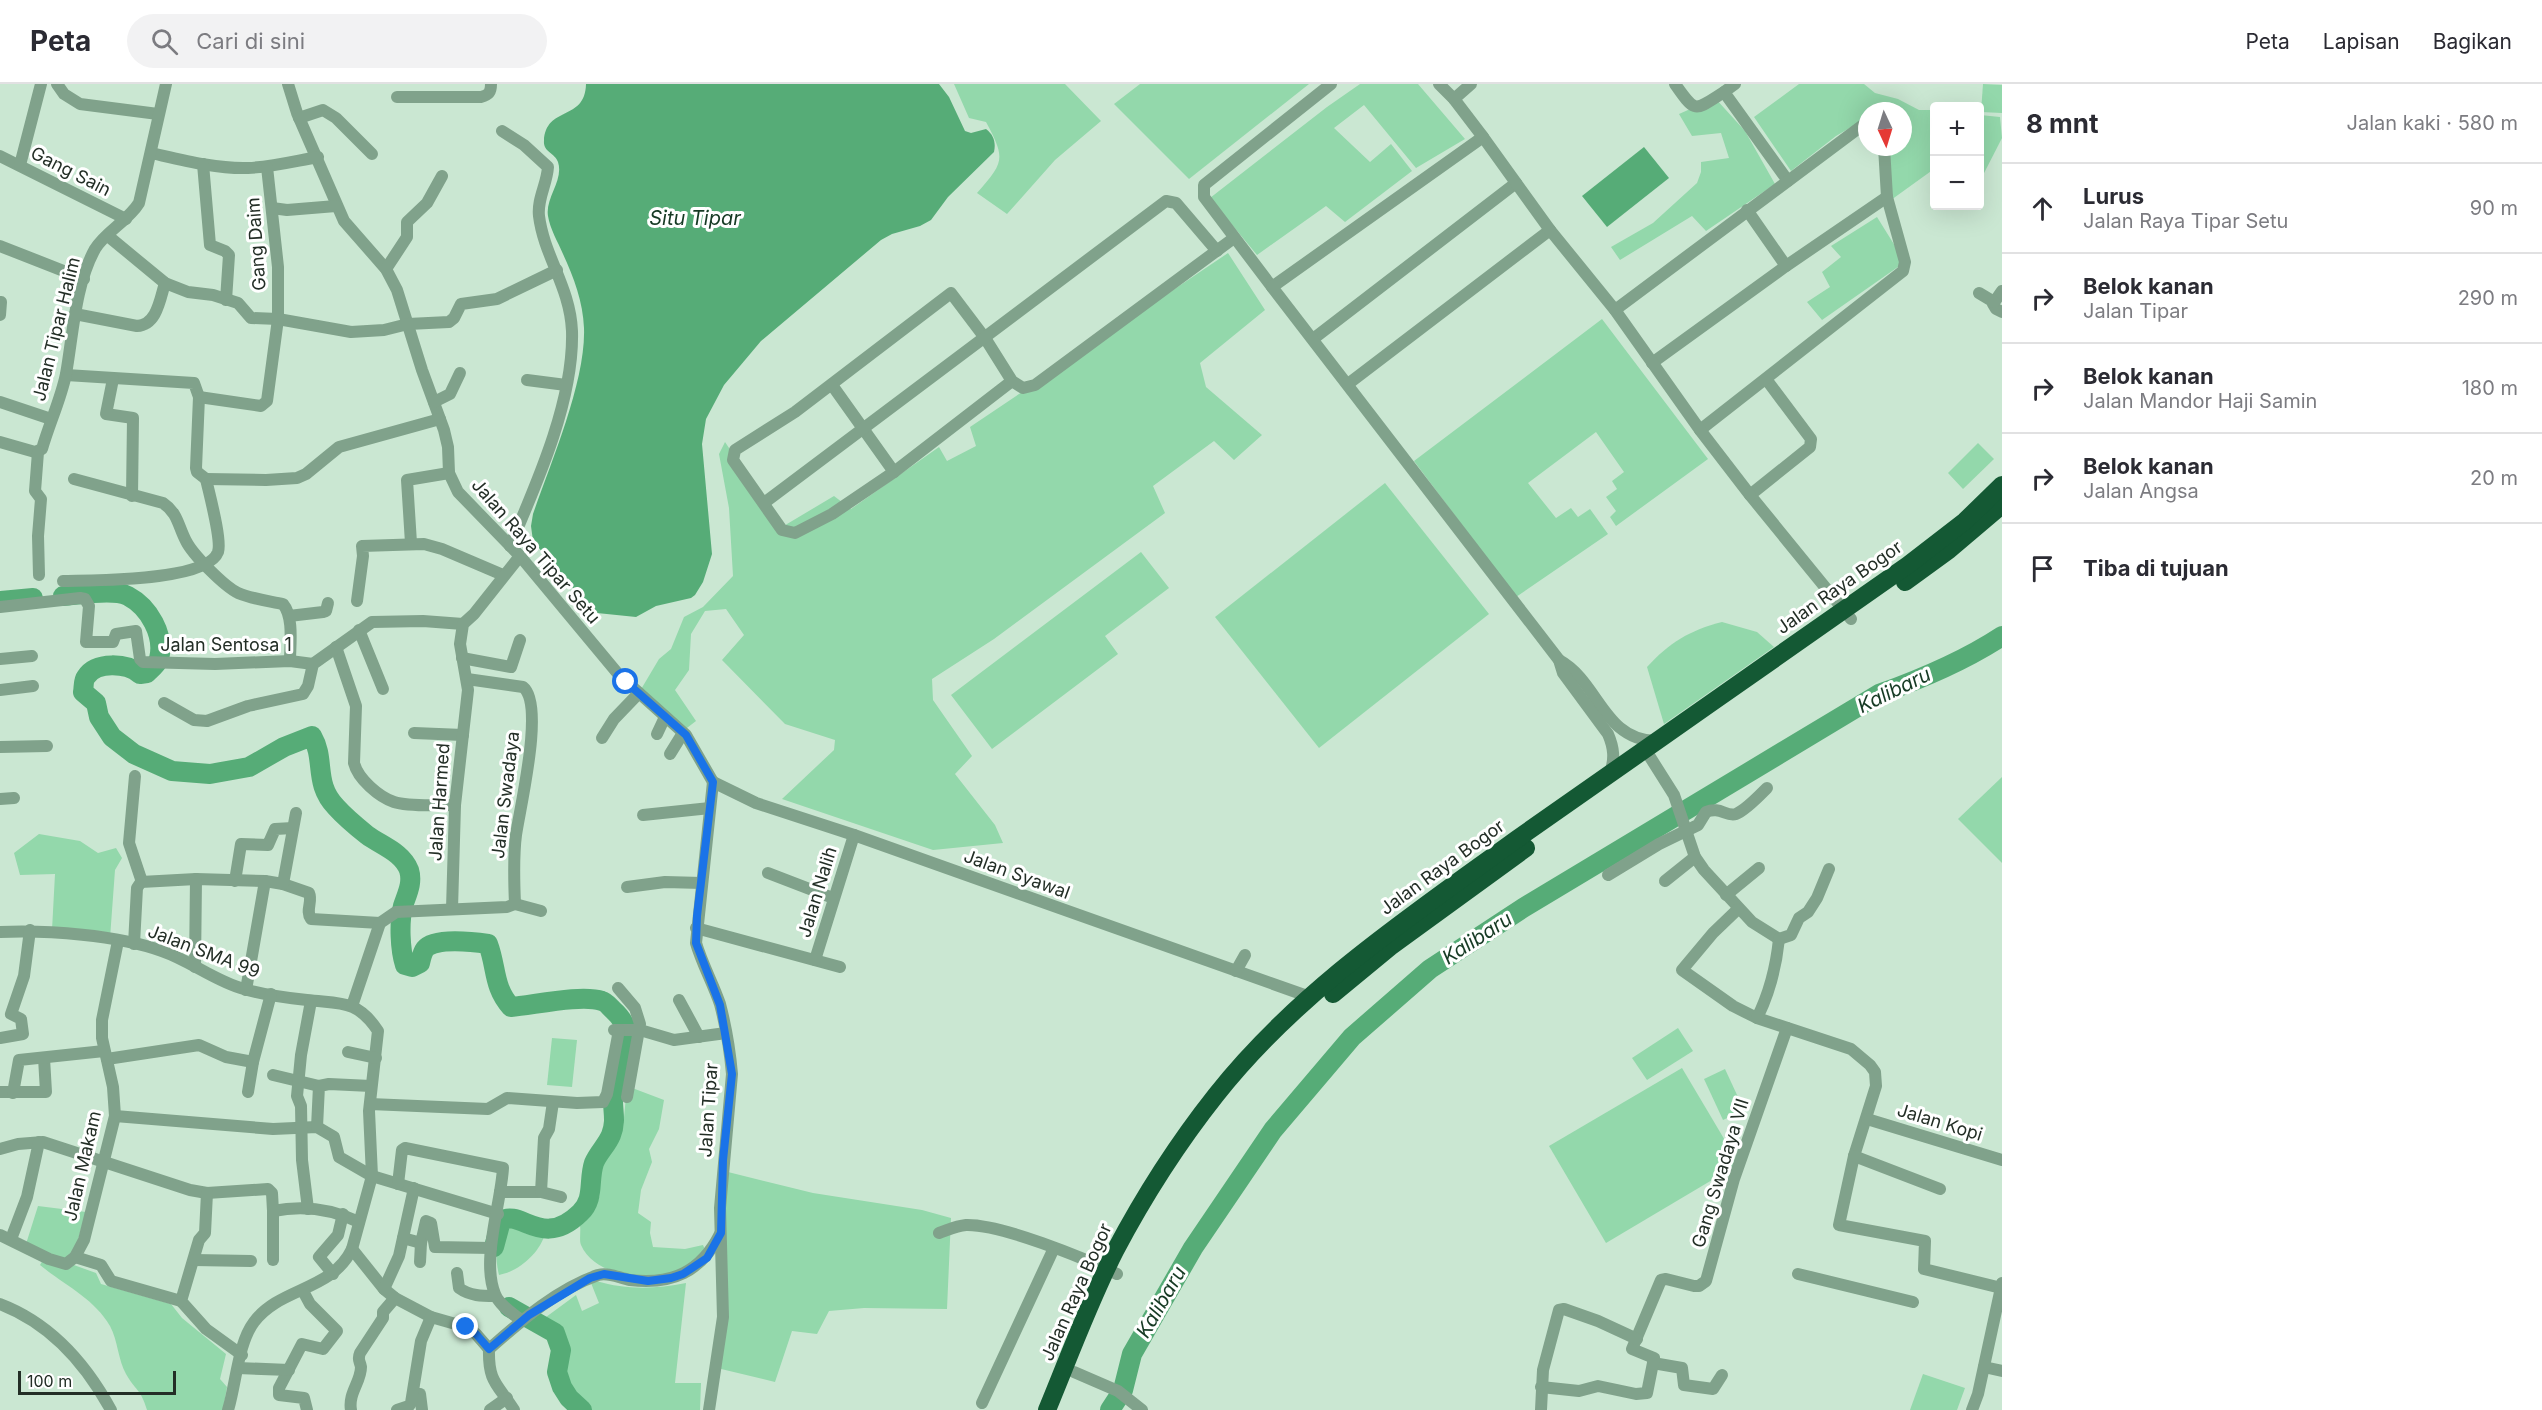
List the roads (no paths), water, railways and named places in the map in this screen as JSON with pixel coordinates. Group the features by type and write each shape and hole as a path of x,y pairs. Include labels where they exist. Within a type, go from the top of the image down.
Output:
{"highway":[{"name":"Jalan Raya Bogor","path":"1847,615 1946,537 2002,485"},
{"name":"Jalan Raya Bogor","path":"1047,1410 1146,1196 1188,1131 1247,1058 1310,997 1382,937 1847,615 1949,550 2002,505"},
{"name":"Jalan Raya Bogor","path":"1058,1410 1112,1271 1199,1133 1232,1090 1286,1034 1390,947 1612,778"}],"street":[{"path":"20,165 41,84"},
{"path":"57,84 64,94 80,104 158,114"},
{"name":"Jalan Tipar Halim","path":"39,575 38,536 41,499 35,491 38,452 66,375 75,314 95,249 139,203 166,84"},
{"name":"Jalan Raya Tipar Setu","path":"288,84 299,118 318,157 336,206 344,221 386,268 397,290 447,438 449,473 458,492 467,504 520,556 610,665 683,733 713,782"},
{"path":"397,97 481,97 488,95 491,91 491,84"},
{"path":"1331,84 1204,185 1204,197 1559,660 1576,674 1613,730 1661,744 1674,795 1695,857 1738,909 1752,922 1779,939"},
{"path":"1440,84 1483,137 1550,230 1615,310 1700,430 1847,615"},
{"path":"1454,99 1471,84"},
{"path":"1675,84 1689,105 1695,107 1701,107 1735,84"},
{"path":"1724,92 1788,181"},
{"path":"299,118 323,110 336,118 372,154"},
{"path":"1615,310 1858,129"},
{"path":"502,131 524,145 548,167 539,213 544,237 569,304 572,332 566,385 550,443 510,546"},
{"path":"1272,287 1483,137"},
{"path":"151,153 203,164 238,168 267,167 318,157"},
{"name":"Gang Sain","path":"0,156 126,219"},
{"path":"1700,430 1903,271 1905,262 1887,197 1885,156"},
{"path":"203,164 210,244 225,250 229,255 226,300"},
{"name":"Gang Daim","path":"198,397 258,406 266,404 278,319 278,267 267,167"},
{"path":"386,268 407,237 407,222 427,203 442,176"},
{"path":"1313,339 1516,183"},
{"path":"1652,363 1786,266 1887,197"},
{"path":"764,503 1166,201 1171,200 1176,203 1217,251"},
{"path":"272,208 336,206"},
{"path":"1747,210 1786,266"},
{"path":"1348,384 1550,230"},
{"path":"108,236 165,283 188,292 226,300 242,307 251,318 278,319 351,332 384,330 408,324 450,322 461,304 483,302 512,293 557,270"},
{"path":"1012,381 894,472 832,514 795,533 782,530 733,460 733,453 832,385 951,293 985,338 1012,381 1023,388 1035,385 1234,238"},
{"path":"0,246 84,279"},
{"path":"75,314 137,326 146,325 152,321 165,283"},
{"path":"1978,293 1998,307 2002,291"},
{"path":"0,315 1,302"},
{"path":"434,402 450,394 460,373"},
{"path":"66,375 192,382 198,387 196,468 197,472 206,479 297,478 306,474 339,447 440,419"},
{"path":"113,379 106,414 133,418 132,495"},
{"path":"1750,495 1812,443 1766,379"},
{"path":"527,380 566,385"},
{"path":"832,385 894,472"},
{"path":"0,402 51,419"},
{"path":"0,442 38,452"},
{"path":"411,543 407,480 449,473"},
{"path":"74,479 163,503 169,507 177,518 190,550 235,591 283,604 289,616 290,661"},
{"path":"63,581 156,578 205,564 218,553 219,546 206,479"},
{"path":"357,601 363,556 362,546 411,543 442,549 503,575"},
{"path":"164,703 194,720 207,721 248,706 303,694 308,687 313,664 359,630 378,621 463,624 474,614 520,556"},
{"name":"Jalan Sentosa 1","path":"0,607 82,598 89,606 86,642 113,642 116,634 136,631 140,660 215,664 290,661 313,664"},
{"path":"289,616 323,612 327,609 328,603"},
{"name":"Jalan Harmed","path":"452,909 456,805 468,690 460,644 463,624"},
{"path":"359,630 383,689"},
{"path":"462,658 510,667 520,640"},
{"path":"336,647 356,706 354,763 356,770 372,788 394,802 456,805"},
{"path":"0,659 32,656"},
{"name":"Jalan Swadaya","path":"467,679 523,687 529,694 532,704 528,762 515,848 515,904"},
{"path":"0,690 33,686"},
{"path":"602,738 614,719 639,693"},
{"path":"657,734 665,717"},
{"path":"1612,778 1613,730"},
{"path":"414,733 463,735"},
{"path":"670,754 683,733"},
{"path":"0,747 47,746"},
{"path":"135,776 129,843 142,882"},
{"name":"Jalan Tipar","path":"709,1410 723,1317 721,1233 723,1160 732,1074 720,1005 699,952 696,928 713,782"},
{"name":"Jalan Syawal","path":"713,782 756,803 854,835 1310,997"},
{"path":"1608,875 1685,825 1701,822 1706,812 1719,809 1729,814 1736,814 1767,788"},
{"path":"0,799 14,798"},
{"path":"643,814 710,808"},
{"path":"283,884 296,813"},
{"path":"234,881 241,844 269,844 275,830 293,828"},
{"name":"Jalan Nalih","path":"815,960 854,835"},
{"path":"1665,881 1695,857"},
{"path":"1726,895 1759,868"},
{"path":"1779,939 1791,935 1799,918 1811,908 1829,869"},
{"path":"768,873 834,898"},
{"path":"195,968 196,879"},
{"path":"134,944 137,888 142,882 196,879 265,881 283,884 309,893 311,899 308,911 311,919 380,923"},
{"path":"246,990 265,881"},
{"path":"627,887 665,882 702,883"},
{"path":"352,1006 380,923 396,912 507,907 515,904 541,911"},
{"path":"1738,909 1713,933 1682,970 1733,1006 1757,1018 1851,1049 1863,1056 1875,1072 1876,1086 1854,1156 1841,1215 1841,1226 1925,1241 1923,1269 2002,1286 1972,1410"},
{"path":"696,928 840,967"},
{"path":"0,1038 23,1034 21,1019 11,1014 24,976 30,930"},
{"name":"Jalan SMA 99","path":"0,932 30,930 134,944 161,951 246,990 311,1001 326,1000 352,1006 372,1021 378,1031 370,1104 372,1176 352,1249"},
{"path":"1757,1018 1767,998 1774,975 1779,939"},
{"name":"Jalan Makam","path":"75,1257 87,1228 115,1116 102,1020 118,941"},
{"path":"1236,971 1245,955"},
{"path":"618,988 635,1008 639,1030 627,1096"},
{"path":"248,1092 253,1062 271,994"},
{"path":"679,1000 699,1037"},
{"path":"308,1209 302,1160 301,1106 297,1096 301,1055 311,1001"},
{"name":"Gang Swadaya VII","path":"1637,1339 1660,1282 1666,1278 1699,1286 1706,1281 1734,1179 1787,1028"},
{"path":"370,1104 488,1108 507,1098 600,1103 606,1098 619,1030 639,1030 674,1040 726,1033"},
{"path":"44,1058 46,1092 6,1093 19,1060 44,1058 106,1055 199,1045 226,1057 253,1062"},
{"path":"348,1052 376,1058"},
{"path":"273,1075 319,1086 329,1084 371,1086"},
{"path":"317,1127 319,1086"},
{"path":"541,1192 544,1138 548,1131 553,1102"},
{"path":"115,1116 273,1130 317,1127 334,1137 339,1157 372,1176 498,1214"},
{"name":"Jalan Kopi","path":"1867,1119 2002,1160"},
{"path":"39,1142 30,1187 5,1237 59,1263 66,1264 75,1257 101,1265 111,1281 181,1301 206,1329 242,1355"},
{"path":"0,1149 39,1142 190,1190 207,1193 268,1189 272,1193 273,1260"},
{"path":"398,1184 402,1150 405,1148 501,1166 503,1170 498,1214 491,1248 490,1272 495,1296"},
{"path":"1854,1156 1940,1189"},
{"path":"384,1288 393,1272 404,1238 414,1188"},
{"path":"500,1191 541,1192 561,1197"},
{"path":"181,1301 199,1240 205,1233 207,1193"},
{"path":"273,1211 308,1209 343,1214 359,1222"},
{"path":"333,1275 319,1257 338,1235 343,1214"},
{"path":"420,1262 426,1221 430,1223 435,1247 491,1248"},
{"path":"939,1233 956,1227 973,1226 1054,1248 1112,1271"},
{"path":"489,1349 524,1318 581,1282 601,1274 648,1281 677,1276 707,1258 721,1233"},
{"path":"404,1238 422,1243"},
{"path":"982,1403 1054,1248"},
{"path":"228,1410 238,1368 255,1321 282,1300 333,1275 347,1260 352,1249 395,1298 431,1317 466,1327 476,1334 489,1349 488,1366 492,1380 514,1410"},
{"path":"194,1260 250,1261"},
{"path":"457,1273 459,1288 479,1296 495,1296 524,1318"},
{"path":"1798,1274 1912,1302"},
{"path":"303,1291 310,1304 336,1332 323,1349 302,1344 278,1394 304,1398 307,1410"},
{"path":"351,1409 354,1386 361,1367 358,1358 383,1318 383,1312 395,1298"},
{"path":"0,1304 25,1316 58,1340 89,1373 111,1410"},
{"path":"1541,1387 1579,1391 1598,1386 1644,1395 1649,1386 1653,1357 1633,1350 1637,1339 1581,1314 1564,1309 1558,1311 1543,1370 1541,1387 1541,1410"},
{"path":"397,1410 411,1403 421,1341 431,1317"},
{"path":"1653,1363 1683,1368 1684,1385 1713,1389 1722,1375"},
{"path":"1983,1367 2002,1371"},
{"path":"238,1368 289,1371"},
{"path":"1074,1372 1118,1391 1142,1410"},
{"path":"420,1394 422,1410"},
{"path":"490,1410 507,1398"}],"water":[{"name":"Situ Tipar","path":"586,84 939,84 949,97 965,131 971,133 986,129 994,142 994,152 948,197 931,220 881,240 761,341 724,385 706,419 702,444 712,554 703,582 691,598 656,606 636,617 597,613 533,541 531,526 573,396 583,349 584,328 577,290 549,221 549,202 559,176 559,169 556,159 545,148 544,141 546,130 551,122 579,104 584,96"},
{"path":"1644,147 1669,178 1607,227 1582,196"}],"waterway":[{"path":"63,596 105,592 122,594 143,607 154,623 160,641 159,659 147,673 140,674 120,666 104,666 91,672 84,682 83,692 96,703 99,717 112,737 134,754 172,771 210,774 249,767 284,747 312,736 316,745 322,780 329,798 359,829 402,858 409,870 410,884 403,906 401,928 405,965 412,967 420,963 425,949 437,943 455,941 488,944 498,985 511,1007 570,999 593,999 605,1002 622,1020 627,1041 613,1095 613,1130 594,1163 585,1208 567,1223 554,1228 534,1226 509,1218 501,1221 494,1247"},
{"path":"0,601 33,598"},
{"name":"Kalibaru","path":"1110,1410 1123,1390 1132,1354 1193,1248 1273,1130 1352,1037 1430,969 1523,908 1879,694 1942,669 2002,636"},
{"path":"509,1307 555,1333 561,1350 557,1372 562,1387 569,1398 582,1410"}]}
